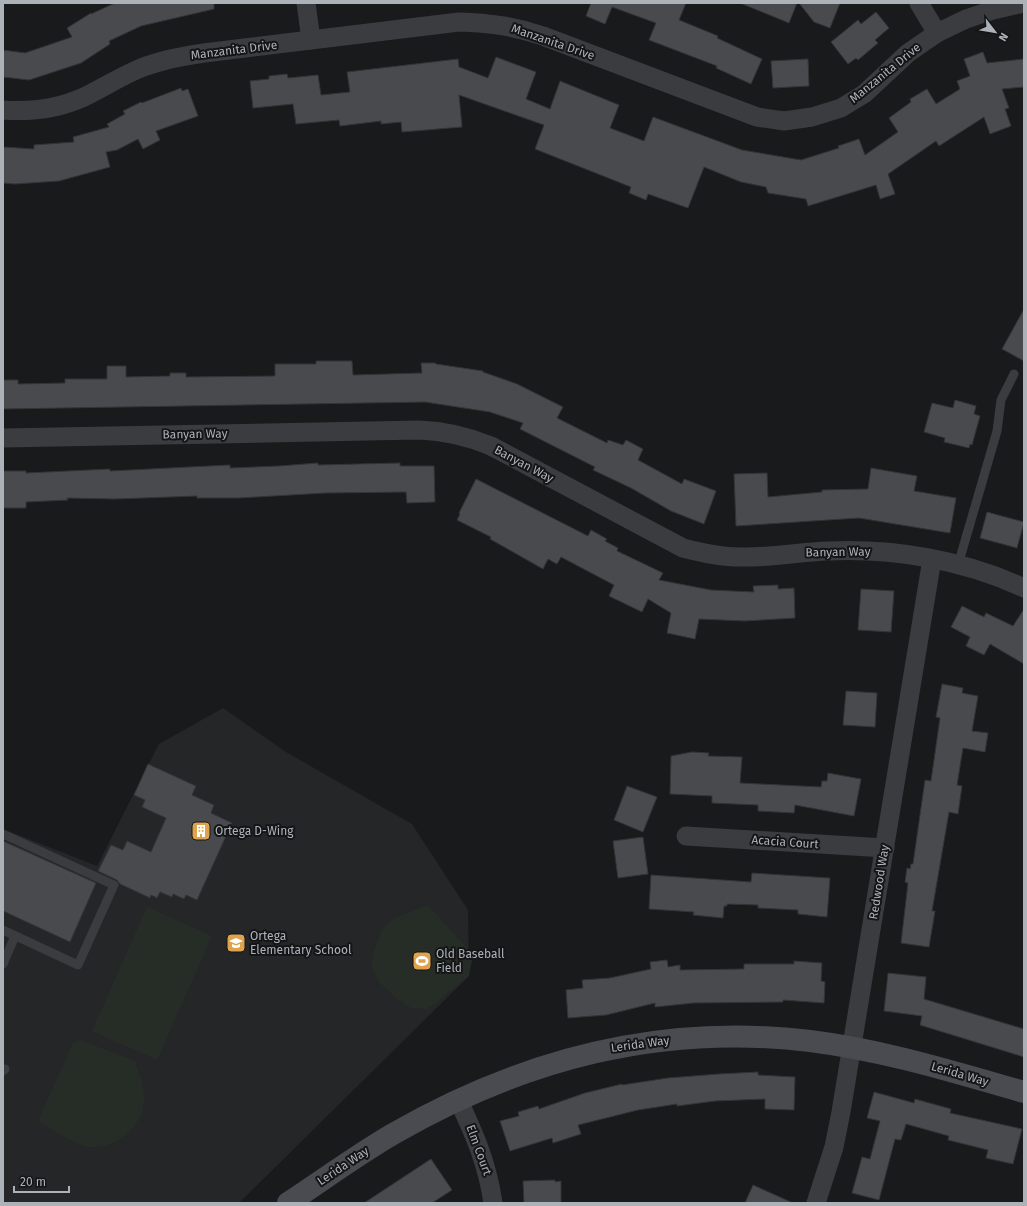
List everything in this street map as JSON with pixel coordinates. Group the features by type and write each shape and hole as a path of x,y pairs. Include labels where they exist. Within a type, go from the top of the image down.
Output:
{"street":[{"path":"306,3 311,40"},
{"path":"919,3 937,33"},
{"name":"Manzanita Drive","path":"3,110 23,111 56,108 83,98 141,68 172,58 459,22 488,23 516,27 731,108 757,117 784,121 812,118 840,108 864,94 908,53 937,33 966,19 986,12 1024,3"},
{"name":"Banyan Way","path":"3,438 419,430 444,431 469,437 491,446 683,548 712,555 741,558 829,551 864,551 932,559 958,565 999,576 1024,588"},
{"name":"Redwood Way","path":"816,1203 834,1147 852,1048 932,559"},
{"name":"Acacia Court","path":"686,836 884,848"},
{"name":"Lerida Way","path":"288,1203 392,1134 458,1099 494,1083 538,1067 606,1048 687,1038 769,1037 852,1048 926,1064 1024,1092"},
{"name":"Elm Court","path":"458,1099 483,1155 493,1203"}],"lane":[{"path":"958,565 997,431 1000,400 1014,374"},
{"path":"3,834 114,885 78,964 3,930"},
{"path":"3,964 15,936"}],"shaded area":[{"name":"Ortega Elementary School","path":"223,708 286,752 412,824 468,910 469,976 239,1203 3,1203 3,829 97,866 159,744"},
{"name":"Old Baseball Field","path":"428,905 473,955 469,976 427,1009 411,1008 396,998 380,983 371,967 373,954 382,930 393,919"},
{"path":"147,907 212,936 157,1060 92,1031"},
{"path":"80,1040 135,1061 141,1078 144,1096 143,1107 139,1118 133,1128 124,1136 115,1142 104,1146 92,1147 81,1145 64,1137 38,1121 73,1043"}],"building":[{"path":"115,3 214,3 214,9 141,26 109,41 110,44 81,63 29,80 3,77 3,50 25,53 72,37 67,28 91,13"},
{"path":"591,3 686,3 679,20 718,36 717,38 762,59 751,84 716,68 717,66 649,40 656,23 612,7 605,24 586,16"},
{"path":"740,3 797,3 789,23"},
{"path":"799,3 840,3 830,28 814,22"},
{"path":"876,12 889,28 875,40 878,43 858,60 856,58 848,64 831,42 858,20 861,24"},
{"path":"983,52 987,63 1024,59 1024,87 1002,89 1009,108 1005,109 1011,126 990,134 984,117 939,146 936,141 888,174 895,194 880,199 876,185 808,206 806,199 768,193 766,187 741,182 704,167 688,208 648,194 646,200 629,193 631,187 535,149 544,125 459,95 462,127 402,132 401,122 381,124 381,121 340,126 339,120 296,124 293,104 253,108 250,81 269,79 269,76 287,74 288,78 318,75 321,95 350,92 347,72 458,59 459,67 488,78 496,57 536,72 526,99 550,109 560,81 619,105 610,128 644,141 653,117 742,150 801,160 839,148 838,146 859,139 865,155 898,132 889,118 911,102 910,99 927,89 936,104 960,89 957,81 970,76 964,59"},
{"path":"808,59 809,86 773,88 771,61"},
{"path":"181,88 182,91 188,89 198,116 156,131 160,140 143,149 138,139 117,150 106,152 110,167 59,181 15,184 3,183 3,147 34,149 34,145 74,142 73,137 109,127 107,124 125,114 123,111 141,102 142,103"},
{"path":"1024,309 1024,361 1002,349"},
{"path":"316,361 352,361 353,375 422,373 421,363 435,363 483,371 517,384 563,407 557,418 607,443 608,440 623,445 626,440 643,449 638,460 682,484 684,479 716,491 704,524 671,511 631,488 593,470 595,467 520,429 523,423 490,412 425,402 3,409 3,380 18,380 18,384 65,383 65,379 107,379 107,366 126,366 126,377 170,376 170,373 186,373 186,377 275,376 275,364 316,364"},
{"path":"955,400 976,406 974,414 980,416 972,445 970,444 969,448 944,442 945,438 924,432 932,403 953,408"},
{"path":"318,463 318,465 400,463 400,466 434,466 435,502 407,503 406,492 325,493 239,498 197,498 197,496 115,499 67,498 68,500 26,502 26,508 3,508 3,471 26,471 26,473 110,469 110,471 230,465 230,468"},
{"path":"871,468 917,476 914,491 956,498 950,533 859,518 736,526 734,474 767,473 768,497 822,492 822,490 868,489"},
{"path":"476,479 588,536 591,530 607,539 605,541 618,548 617,551 663,573 659,580 711,590 754,592 753,586 778,585 778,589 794,588 795,618 745,621 699,619 695,639 667,633 671,613 648,599 642,612 609,596 614,585 561,557 557,564 548,559 543,569 490,539 491,537 457,520"},
{"path":"987,512 1024,522 1017,548 980,538"},
{"path":"861,589 894,591 891,632 858,630"},
{"path":"962,606 984,617 986,613 1013,626 1024,609 1024,664 990,644 984,655 966,646 970,637 951,627"},
{"path":"942,684 963,688 962,693 978,696 972,731 988,733 985,752 963,748 957,785 962,786 958,814 949,812 932,911 935,911 929,947 901,943 908,883 905,882 907,868 910,869 911,864 913,864 925,780 931,781 940,718 936,717"},
{"path":"846,691 877,693 875,727 843,725"},
{"path":"692,752 709,753 708,756 742,757 740,783 821,787 822,781 827,781 828,773 861,779 854,816 795,805 794,813 758,811 758,805 712,803 712,796 670,794 671,756"},
{"name":"Ortega D-Wing","path":"148,764 196,786 192,795 214,805 211,813 232,823 197,900 186,895 184,899 173,894 172,897 160,892 157,898 151,895 150,898 120,884 117,880 98,871 111,845 123,850 127,841 151,852 166,818 142,807 145,800 134,795"},
{"path":"627,786 657,797 643,832 614,820"},
{"path":"643,837 648,874 618,878 613,841"},
{"path":"3,841 96,883 70,942 3,911"},
{"path":"752,873 830,878 827,917 798,914 798,910 758,908 758,905 727,904 727,906 724,906 723,918 693,915 694,912 649,909 651,875 751,882"},
{"path":"667,960 668,967 680,965 680,970 744,969 744,964 794,964 794,961 822,963 821,981 825,982 824,1003 783,1000 783,1002 693,1003 655,1007 655,1003 606,1015 568,1018 566,990 583,988 582,980 610,978 651,969 650,962"},
{"path":"888,973 926,977 924,999 1024,1029 1024,1057 920,1025 922,1016 884,1011"},
{"path":"758,1072 758,1075 795,1077 794,1110 765,1109 765,1099 715,1101 677,1106 677,1104 638,1110 578,1125 581,1134 553,1143 552,1138 510,1151 500,1121 519,1116 518,1112 538,1106 539,1109 585,1093 622,1084 668,1078"},
{"path":"874,1092 914,1103 915,1099 951,1109 950,1113 1022,1129 1013,1164 986,1158 988,1150 948,1140 949,1136 906,1124 901,1140 895,1139 879,1200 852,1193 862,1157 870,1159 880,1121 867,1118"},
{"path":"431,1159 452,1190 432,1203 364,1203"},
{"path":"555,1180 555,1182 561,1181 561,1203 524,1203 523,1181"},
{"path":"753,1185 793,1203 745,1203"}],"place":[{"name":"Ortega D-Wing","path":"201,831"},
{"name":"Ortega Elementary School","path":"236,943"},
{"name":"Old Baseball Field","path":"422,961"}]}
